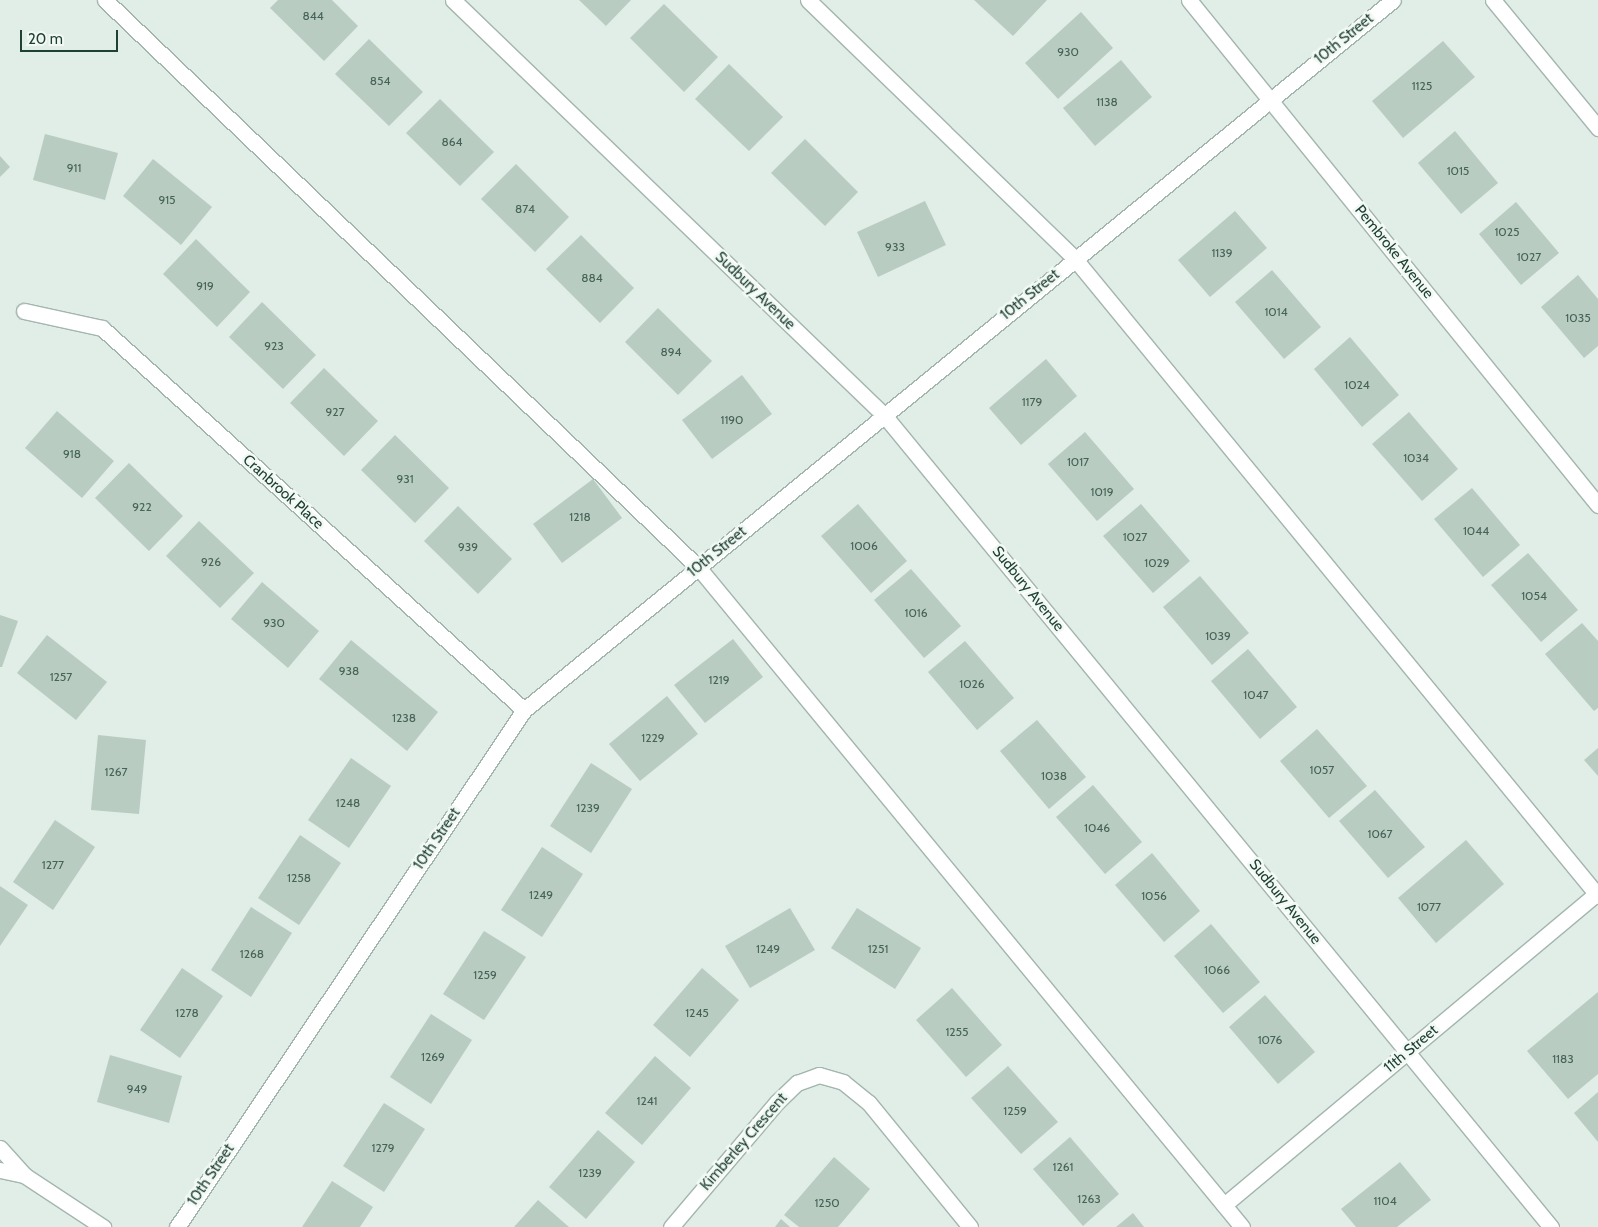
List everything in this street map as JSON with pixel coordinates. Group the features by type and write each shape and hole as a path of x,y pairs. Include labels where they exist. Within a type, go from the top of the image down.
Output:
{"street":[{"path":"105,0 698,567 1242,1227"},
{"name":"Sudbury Avenue","path":"452,0 884,415 1551,1227"},
{"path":"808,0 1075,259 1597,894"},
{"name":"Pembroke Avenue","path":"1189,0 1598,505"},
{"name":"10th Street","path":"177,1227 524,710 1392,0"},
{"path":"1493,0 1598,128"},
{"name":"Cranbrook Place","path":"24,311 102,328 524,710"},
{"name":"11th Street","path":"1224,1205 1597,894"},
{"name":"Kimberley Crescent","path":"671,1227 777,1102 797,1083 819,1075 843,1082 869,1103 970,1227"},
{"path":"0,1148 24,1175 103,1227"},
{"path":"0,1170 24,1175"}],"building":[{"path":"278,0 332,0 358,26 324,61 270,8"},
{"path":"579,0 631,0 606,26"},
{"path":"974,0 1047,0 1013,36"},
{"path":"664,4 718,57 684,92 630,38"},
{"path":"1081,12 1113,48 1058,99 1025,63"},
{"path":"369,39 423,92 389,126 335,74"},
{"path":"1443,41 1475,77 1403,138 1372,101"},
{"path":"1121,60 1152,97 1095,146 1063,108"},
{"path":"729,64 783,117 749,151 695,99"},
{"path":"440,99 494,152 460,186 406,133"},
{"path":"1455,131 1498,183 1461,214 1418,163"},
{"path":"45,134 118,153 105,200 33,180"},
{"path":"805,139 858,192 825,226 771,173"},
{"path":"0,156 10,167 0,177"},
{"path":"153,159 212,207 181,245 123,196"},
{"path":"516,164 569,217 535,252 481,199"},
{"path":"925,201 946,245 878,277 857,232"},
{"path":"1516,202 1559,253 1521,285 1479,234"},
{"path":"1235,211 1267,248 1210,297 1178,260"},
{"path":"581,235 634,288 600,323 546,269"},
{"path":"196,239 250,292 217,327 163,274"},
{"path":"1272,270 1321,327 1284,359 1235,302"},
{"path":"1578,275 1598,299 1598,346 1584,358 1541,307"},
{"path":"262,302 316,355 283,389 229,337"},
{"path":"658,308 712,361 678,395 625,342"},
{"path":"1350,337 1399,395 1362,427 1314,369"},
{"path":"1046,359 1077,396 1021,445 989,408"},
{"path":"324,368 378,421 344,456 290,403"},
{"path":"742,375 772,414 712,459 682,420"},
{"path":"57,411 114,461 82,498 25,448"},
{"path":"1409,412 1458,469 1422,501 1372,444"},
{"path":"1085,432 1134,489 1097,521 1048,464"},
{"path":"395,435 449,488 415,523 361,470"},
{"path":"129,463 183,516 149,551 95,498"},
{"path":"593,479 622,518 562,563 533,524"},
{"path":"1472,488 1520,545 1483,577 1434,519"},
{"path":"858,504 907,561 871,593 821,536"},
{"path":"1141,504 1190,561 1153,593 1103,536"},
{"path":"458,506 512,559 478,594 424,541"},
{"path":"199,521 254,573 220,608 166,556"},
{"path":"1528,553 1578,610 1541,642 1491,585"},
{"path":"911,569 961,626 924,658 874,600"},
{"path":"1200,576 1249,633 1212,665 1163,607"},
{"path":"262,582 319,631 288,668 231,619"},
{"path":"0,615 18,621 2,667 0,667"},
{"path":"1582,623 1598,641 1598,708 1594,711 1545,654"},
{"path":"47,635 107,682 76,720 17,673"},
{"path":"733,639 763,677 705,723 674,685"},
{"path":"351,640 438,712 407,751 319,679"},
{"path":"965,641 1014,698 977,730 928,672"},
{"path":"1248,649 1297,707 1260,739 1211,681"},
{"path":"667,696 698,734 640,781 609,744"},
{"path":"1037,720 1086,777 1049,809 1000,751"},
{"path":"1317,729 1367,786 1329,818 1280,761"},
{"path":"98,735 146,740 139,814 91,810"},
{"path":"1598,748 1598,776 1584,760"},
{"path":"351,758 391,786 349,848 308,820"},
{"path":"591,763 632,789 591,853 550,826"},
{"path":"1093,785 1142,842 1105,874 1056,817"},
{"path":"1375,790 1425,847 1388,878 1339,821"},
{"path":"55,820 95,847 53,910 13,882"},
{"path":"300,835 341,863 299,925 258,898"},
{"path":"1466,840 1504,884 1436,943 1398,898"},
{"path":"542,847 583,874 542,937 501,910"},
{"path":"1152,853 1200,911 1164,942 1115,885"},
{"path":"0,886 28,905 0,946"},
{"path":"251,907 292,933 251,997 211,970"},
{"path":"790,908 815,950 750,988 725,946"},
{"path":"857,908 921,948 895,989 831,948"},
{"path":"1211,924 1260,982 1223,1013 1174,956"},
{"path":"484,931 526,957 484,1020 443,994"},
{"path":"182,968 223,996 180,1058 140,1030"},
{"path":"702,968 739,1000 690,1057 653,1025"},
{"path":"952,988 1002,1045 966,1077 916,1020"},
{"path":"1598,992 1598,1074 1568,1099 1527,1051"},
{"path":"1265,995 1315,1052 1278,1084 1229,1027"},
{"path":"431,1014 472,1040 431,1104 390,1077"},
{"path":"110,1055 182,1076 169,1123 97,1102"},
{"path":"655,1056 691,1088 642,1145 605,1113"},
{"path":"1008,1066 1058,1122 1021,1154 971,1098"},
{"path":"1598,1092 1598,1142 1574,1113"},
{"path":"384,1103 425,1129 384,1192 343,1166"},
{"path":"598,1130 635,1162 586,1219 549,1187"},
{"path":"1070,1137 1119,1194 1083,1226 1033,1169"},
{"path":"834,1157 870,1189 838,1227 799,1227 784,1215"},
{"path":"1400,1162 1431,1200 1397,1227 1356,1227 1341,1209"},
{"path":"332,1181 373,1207 360,1227 302,1227"},
{"path":"538,1200 569,1227 514,1227"},
{"path":"1133,1213 1144,1227 1116,1227"},
{"path":"781,1219 790,1227 775,1227"}]}
